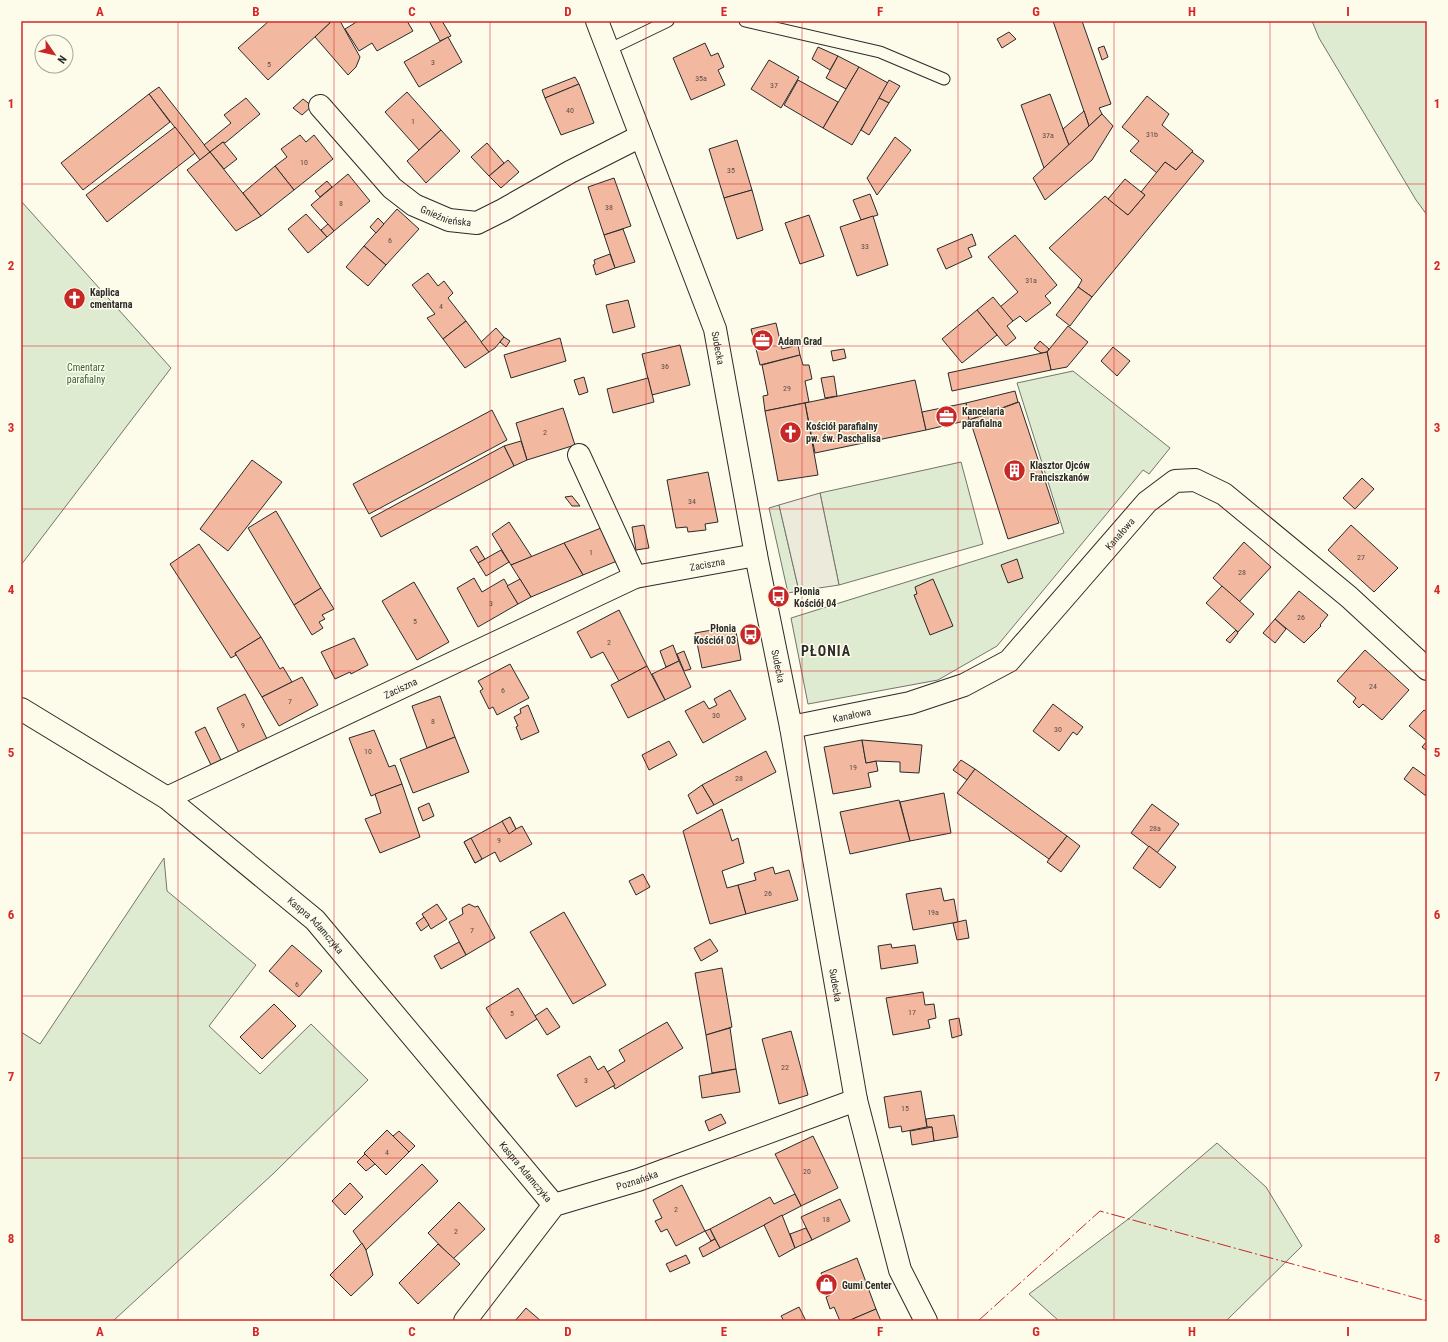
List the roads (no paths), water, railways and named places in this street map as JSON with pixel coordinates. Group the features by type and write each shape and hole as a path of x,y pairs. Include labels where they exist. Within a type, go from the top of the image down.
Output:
{"street":[{"name":"Sudecka","path":"597,21 715,329 756,554 791,727 856,1100 900,1270 926,1321"},
{"name":"Gnieźnieńska","path":"320,106 392,188 414,205 449,220 477,223 570,172 641,136"},
{"path":"580,455 635,577"},
{"name":"Kanałowa","path":"791,727 910,703 964,685 1009,661 1147,502 1175,481 1195,480 1224,494 1349,597 1427,670"},
{"name":"Zaciszna","path":"167,798 635,577 756,554"},
{"name":"Kaspra Adamczyka","path":"21,709 167,798 315,920 554,1205"},
{"name":"Poznańska","path":"554,1205 638,1180 856,1100"},
{"path":"465,1321 554,1205"}],"lane":[{"path":"608,50 668,21"},
{"path":"744,21 880,52 944,79"}],"place":[{"name":"Kaplica cmentarna","path":"74,298"},
{"name":"Adam Grad","path":"762,341"},
{"name":"Kancelaria parafialna","path":"946,417"},
{"name":"Kościół parafialny pw. św. Paschalisa","path":"790,432"},
{"name":"Klasztor Ojców Franciszkanów","path":"1014,471"},
{"name":"Płonia Kościół 04","path":"778,597"},
{"name":"Płonia Kościół 03","path":"751,634"},
{"name":"Gumi Center","path":"826,1285"}],"district":[{"name":"PŁONIA","path":"826,651"}],"park label":[{"name":"Cmentarz parafialny","path":"86,372"}]}
